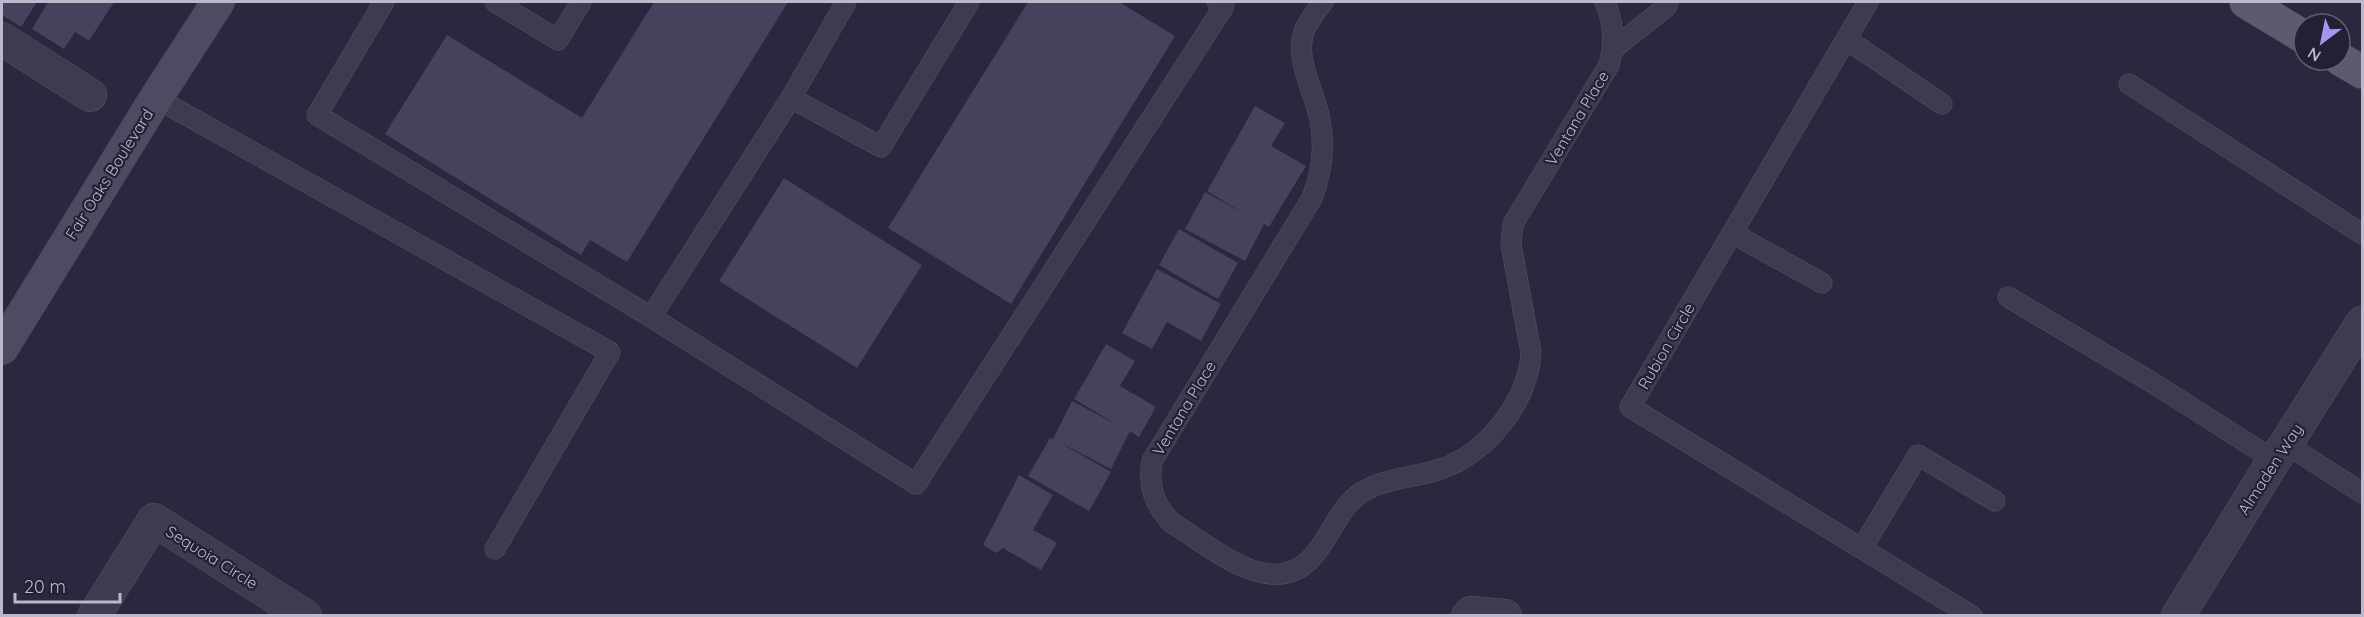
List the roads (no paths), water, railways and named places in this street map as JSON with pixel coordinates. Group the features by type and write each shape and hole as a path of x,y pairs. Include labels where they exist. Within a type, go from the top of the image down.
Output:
{"main road":[{"name":"Fair Oaks Boulevard","path":"2,348 218,2"},
{"path":"2246,2 2292,30"}],"street":[{"path":"2,39 90,95"},
{"name":"Almaden Way","path":"2178,615 2362,323"},
{"name":"Sequoia Circle","path":"93,615 154,520 304,615"},
{"path":"1468,615 1471,613 1505,615"}],"lane":[{"path":"384,2 317,115 651,317 916,484 1224,3"},
{"path":"495,2 558,40 582,2"},
{"path":"651,317 791,98 846,2"},
{"path":"791,98 881,147 969,2"},
{"name":"Ventana Place","path":"1323,2 1305,30 1302,47 1303,61 1320,119 1323,146 1316,189 1152,461 1149,476 1151,490 1162,513 1172,522 1244,568 1262,574 1285,573 1306,564 1317,552 1352,501 1371,488 1442,468 1470,454 1491,436 1519,397 1530,369 1531,353 1511,244 1513,224 1609,65 1613,49 1613,23 1605,2"},
{"path":"1613,49 1666,7 1668,2"},
{"name":"Rubion Circle","path":"1868,2 1630,407 1972,615"},
{"path":"1846,39 1942,104"},
{"path":"2129,84 2362,234"},
{"path":"156,98 610,352 495,549"},
{"path":"1732,233 1822,283"},
{"path":"2008,297 2153,383 2280,452 2362,493"},
{"path":"1862,548 1918,455 1995,501"}]}
